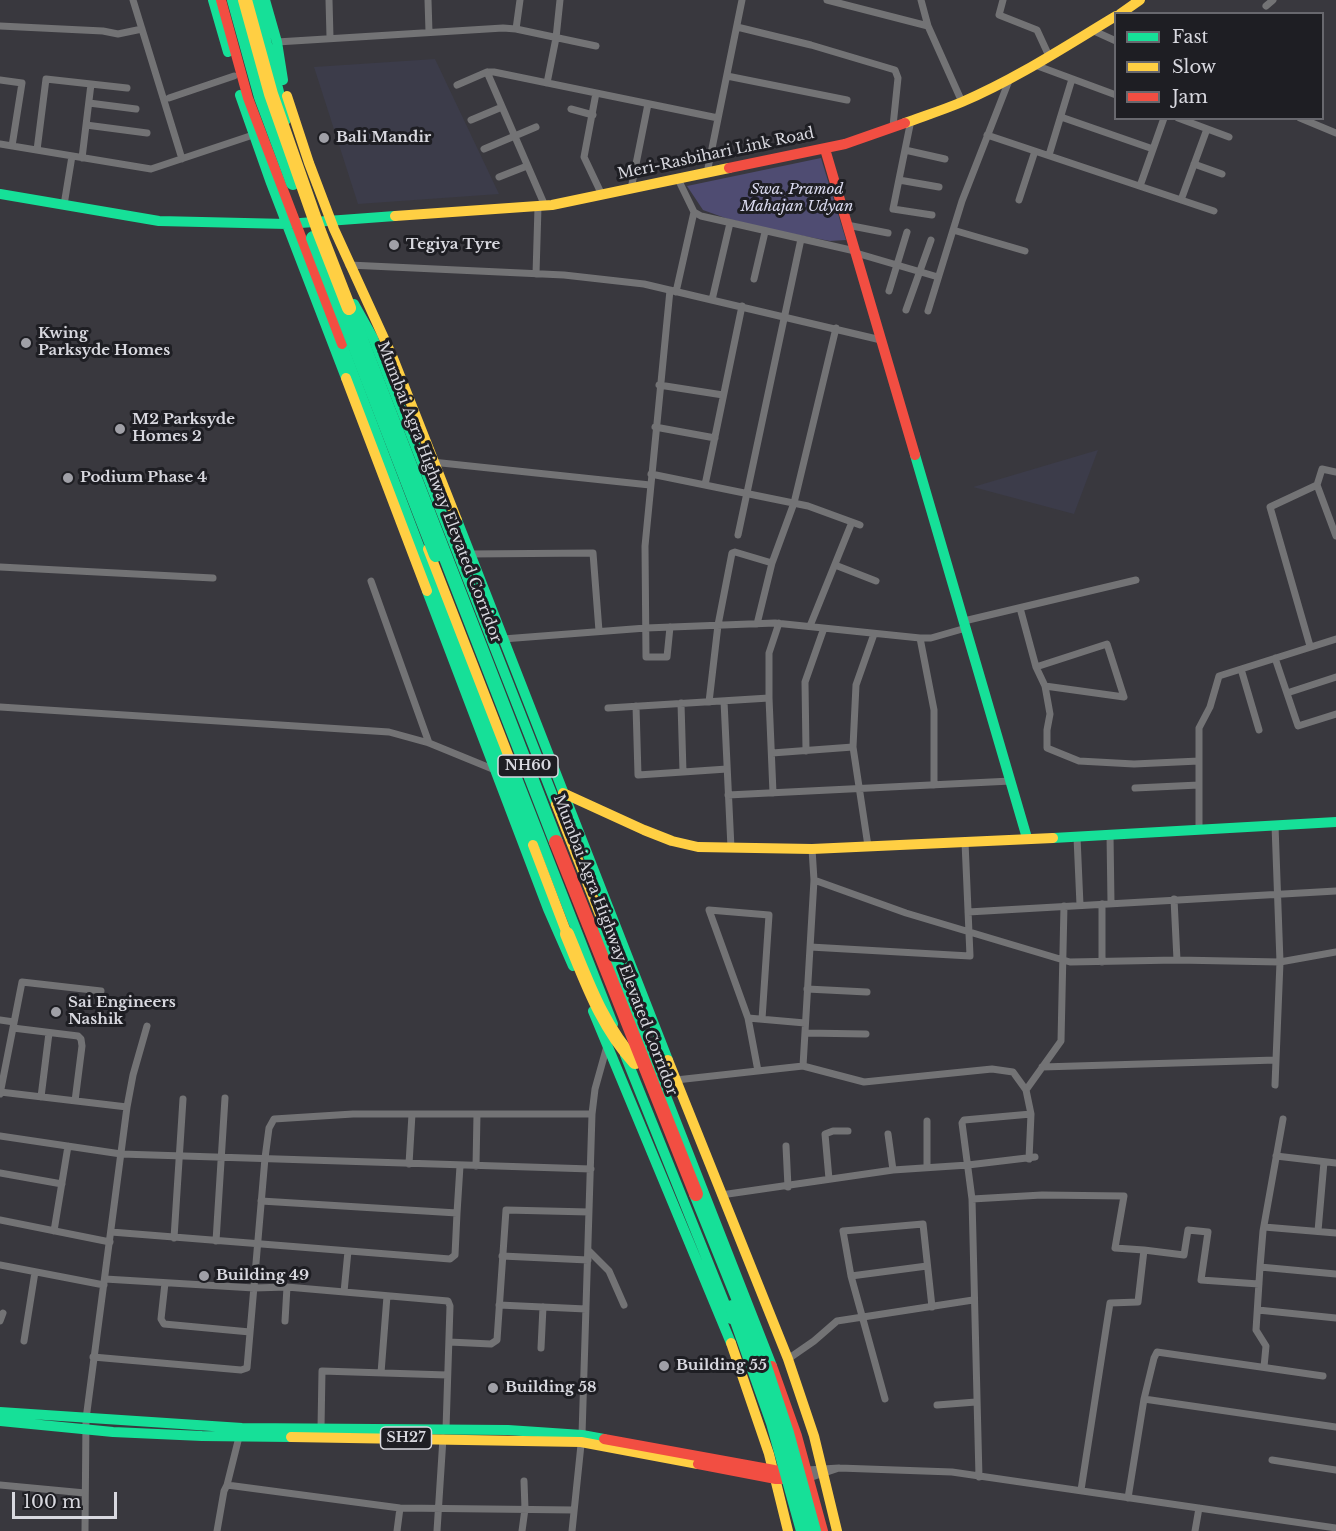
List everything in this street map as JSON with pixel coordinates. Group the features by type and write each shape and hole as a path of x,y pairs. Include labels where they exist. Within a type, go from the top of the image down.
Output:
{"main road":[{"path":"213,0 234,76 254,135 295,224 737,1334 797,1531"},
{"path":"221,0 238,67 495,771 548,909 608,1044 732,1345 779,1475 788,1531"},
{"path":"229,0 295,224 567,934 606,1022 622,1049 635,1062"},
{"name":"Mumbai Agra Highway Elevated Corridor","path":"234,0 261,97 333,293 753,1364 787,1469 803,1531"},
{"path":"247,0 286,120 327,221 393,358 432,462 788,1359 823,1471 837,1531"},
{"name":"Mumbai Agra Highway Elevated Corridor","path":"247,0 271,94 319,231 621,1008 761,1356 787,1433 814,1531"},
{"path":"256,0 286,120"},
{"path":"265,0 291,110 354,304 762,1337 808,1474 823,1531"},
{"path":"1123,12 1140,0"},
{"name":"Meri-Rasbihari Link Road","path":"0,194 159,221 295,224 541,206 845,144 962,102 1035,65 1114,17"},
{"path":"825,148 1028,838"},
{"path":"354,304 373,338 603,922 617,964 621,1008"},
{"path":"563,793 672,841 698,847 812,849 1336,822"},
{"name":"SH27","path":"0,1412 86,1424 239,1437 291,1433 444,1434 508,1430 582,1438 779,1475 808,1474"},
{"name":"SH27","path":"0,1421 242,1428 291,1433 321,1428 444,1434"}],"street":[{"path":"132,0 182,159"},
{"path":"329,0 330,37"},
{"path":"428,0 429,32"},
{"path":"516,29 520,0"},
{"path":"547,83 556,38 560,0"},
{"path":"707,173 742,0"},
{"path":"827,0 928,26"},
{"path":"921,0 928,26 962,102"},
{"path":"1003,0 1000,17 1037,30 1049,56"},
{"path":"1266,6 1273,0"},
{"path":"0,26 103,31 118,34 142,29"},
{"path":"736,27 811,45 895,70 898,78 893,126"},
{"path":"276,42 503,28 596,46"},
{"path":"1094,31 1114,40"},
{"path":"1035,65 1114,94"},
{"path":"457,85 487,72 498,73 718,118"},
{"path":"487,72 515,136 541,206 536,274"},
{"path":"168,98 234,76"},
{"path":"727,76 847,100"},
{"path":"928,312 953,230 1010,78"},
{"path":"37,150 46,79 128,88"},
{"path":"1048,156 1072,79"},
{"path":"0,85 0,80 22,83 12,146"},
{"path":"82,158 91,84"},
{"path":"596,93 584,157 602,195"},
{"path":"89,103 136,109"},
{"path":"631,189 648,104"},
{"path":"471,120 502,107"},
{"path":"571,109 593,115"},
{"path":"1060,117 1153,149"},
{"path":"911,120 892,208 932,215"},
{"path":"1140,186 1163,120"},
{"path":"1183,120 1228,137"},
{"path":"1305,120 1336,133"},
{"path":"86,125 147,133"},
{"path":"484,149 536,127"},
{"path":"1181,200 1207,129"},
{"path":"0,144 151,169 254,135"},
{"path":"987,135 1214,211"},
{"path":"905,150 945,159"},
{"path":"1019,200 1035,151"},
{"path":"64,205 72,156"},
{"path":"1194,164 1222,174"},
{"path":"499,177 527,166"},
{"path":"670,627 667,657 646,657 645,546 659,385 673,291 694,212 678,179"},
{"path":"898,180 939,187"},
{"path":"694,212 765,232 855,252 938,277"},
{"path":"712,300 730,223"},
{"path":"848,225 888,233"},
{"path":"953,230 1025,251"},
{"path":"754,279 765,232"},
{"path":"889,291 907,232"},
{"path":"738,535 801,239"},
{"path":"906,310 931,240"},
{"path":"349,265 601,278 644,284 881,340"},
{"path":"705,485 742,306"},
{"path":"757,624 772,563 794,503 836,328"},
{"path":"659,385 723,395"},
{"path":"655,427 715,438"},
{"path":"432,462 650,485"},
{"path":"1336,472 1322,469 1317,485 1336,536"},
{"path":"651,474 808,506 860,525"},
{"path":"1310,646 1270,507 1317,485"},
{"path":"810,627 852,522"},
{"path":"469,554 593,553 599,631"},
{"path":"709,702 718,625 732,553 772,563"},
{"path":"835,565 876,581"},
{"path":"0,567 213,579"},
{"path":"503,639 646,628 779,623 931,638 965,624 1020,608 1136,580"},
{"path":"371,581 429,743"},
{"path":"1020,608 1036,667 1045,686 1050,714 1047,748 1079,761 1134,764 1199,761"},
{"path":"773,793 769,653 779,623"},
{"path":"806,751 805,682 824,628"},
{"path":"868,846 853,747 855,685 874,634"},
{"path":"920,638 934,710 934,785"},
{"path":"1199,829 1199,728 1210,707 1219,676 1336,639"},
{"path":"1036,667 1107,644 1124,697 1045,686"},
{"path":"1275,658 1298,726 1336,714"},
{"path":"1241,669 1259,730"},
{"path":"1287,693 1336,677"},
{"path":"608,708 769,698"},
{"path":"724,701 731,848"},
{"path":"681,704 683,772"},
{"path":"636,706 638,775 727,769"},
{"path":"0,707 389,732 429,743 495,771"},
{"path":"772,753 853,747"},
{"path":"728,795 1011,781"},
{"path":"1135,788 1199,785"},
{"path":"1275,825 1280,962 1275,1085"},
{"path":"1110,834 1111,903"},
{"path":"1077,837 1080,905"},
{"path":"810,947 970,956 965,842"},
{"path":"803,1066 814,880 812,849"},
{"path":"814,880 969,933 1064,960 1280,962 1336,952"},
{"path":"968,912 1336,891"},
{"path":"1174,899 1177,960"},
{"path":"1102,904 1102,962"},
{"path":"1026,1090 1061,1041 1064,906"},
{"path":"758,1071 748,1018 709,910 769,915 762,1019"},
{"path":"101,991 22,982 0,1093 128,1107"},
{"path":"807,989 867,992"},
{"path":"748,1018 806,1023"},
{"path":"0,1020 49,1033 78,1036 81,1039 75,1101"},
{"path":"85,1531 86,1424 93,1357 128,1107 147,1026"},
{"path":"41,1098 49,1033"},
{"path":"805,1033 866,1034"},
{"path":"572,1531 582,1438 592,1114 595,1089 608,1044"},
{"path":"1042,1067 1276,1060"},
{"path":"676,1080 803,1066 864,1082 992,1069 1013,1072 1026,1090 1031,1114 1032,1158 892,1170 722,1195"},
{"path":"216,1241 225,1098"},
{"path":"174,1238 183,1099"},
{"path":"93,1357 244,1370 248,1365 265,1158 269,1128 274,1119 352,1114 592,1114"},
{"path":"409,1164 412,1114"},
{"path":"476,1166 477,1114"},
{"path":"979,1477 972,1199 962,1125 963,1121 1031,1114"},
{"path":"1264,1367 1266,1346 1256,1330 1260,1267 1264,1227 1283,1119"},
{"path":"927,1121 927,1167"},
{"path":"829,1179 825,1134 832,1131 848,1131"},
{"path":"888,1134 892,1170"},
{"path":"0,1136 122,1154 591,1169"},
{"path":"54,1231 68,1146"},
{"path":"786,1146 788,1187"},
{"path":"1276,1156 1336,1163"},
{"path":"1318,1232 1324,1162"},
{"path":"111,1232 451,1259 455,1255 460,1166"},
{"path":"0,1173 62,1184"},
{"path":"972,1199 1124,1196 1114,1248 1185,1255 1188,1230 1208,1232 1201,1280 1259,1284"},
{"path":"261,1201 458,1213"},
{"path":"449,1342 495,1343 497,1340 507,1209 589,1212"},
{"path":"0,1220 110,1242"},
{"path":"885,1399 851,1276 843,1232 923,1224 932,1307"},
{"path":"1264,1227 1336,1233"},
{"path":"588,1250 609,1271 624,1305"},
{"path":"1081,1490 1110,1304 1138,1302 1144,1250"},
{"path":"344,1292 348,1251"},
{"path":"502,1256 588,1260"},
{"path":"0,1265 104,1282 254,1288 287,1287 449,1302 440,1508 436,1531"},
{"path":"851,1276 927,1266"},
{"path":"1260,1267 1336,1275"},
{"path":"24,1341 35,1272"},
{"path":"165,1283 161,1319 164,1324 250,1332"},
{"path":"285,1321 287,1287"},
{"path":"381,1373 387,1296"},
{"path":"788,1359 837,1321 973,1300"},
{"path":"499,1305 586,1309"},
{"path":"541,1348 543,1307"},
{"path":"1258,1310 1336,1318"},
{"path":"0,1321 3,1313"},
{"path":"1128,1498 1144,1399 1154,1358 1160,1352 1323,1376"},
{"path":"321,1428 322,1371 447,1375"},
{"path":"1144,1399 1336,1426"},
{"path":"937,1405 976,1401"},
{"path":"217,1531 224,1491 239,1437"},
{"path":"1272,1460 1336,1470"},
{"path":"808,1474 839,1468 952,1472 1336,1528"},
{"path":"522,1531 525,1509 524,1481"},
{"path":"0,1485 85,1493"},
{"path":"227,1485 400,1508 574,1510"},
{"path":"397,1531 400,1508"},
{"path":"1195,1531 1199,1508"}],"shaded area":[{"path":"435,59 499,194 358,204 314,67"},
{"path":"1098,450 1074,514 973,487"}],"green space":[{"name":"Swa. Pramod Mahajan Udyan","path":"821,158 846,240 830,241 728,219 703,210 687,186"}],"traffic: fast":[{"path":"213,0 228,52"},
{"path":"234,0 261,97 293,183"},
{"path":"256,0 286,120"},
{"path":"265,0 277,42 283,80"},
{"path":"240,95 271,183 346,378"},
{"path":"0,194 159,221 287,224 395,216"},
{"path":"313,238 436,555"},
{"path":"354,304 373,338 556,804"},
{"path":"349,308 556,842"},
{"path":"342,344 533,845"},
{"path":"915,455 1027,838"},
{"path":"457,520 668,1060"},
{"path":"427,591 548,909 573,966"},
{"path":"510,760 613,1024"},
{"path":"1053,838 1336,822"},
{"path":"603,923 617,964 619,990"},
{"path":"620,979 772,1366"},
{"path":"593,1011 731,1343"},
{"path":"625,1055 731,1319"},
{"path":"696,1194 761,1355 787,1433 814,1531"},
{"path":"732,1307 773,1423 803,1531"},
{"path":"0,1412 242,1428 508,1430 582,1435 604,1439"},
{"path":"0,1421 113,1432 291,1437"}],"traffic: slow":[{"path":"245,0 271,94 319,231 349,308"},
{"path":"1123,12 1140,0"},
{"path":"905,123 962,102 1002,83 1114,17"},
{"path":"287,96 334,229 393,358 457,520"},
{"path":"395,216 552,205 729,168"},
{"path":"346,378 427,591"},
{"path":"428,549 510,760"},
{"path":"563,793 644,830 672,841 698,847 812,849 1053,838"},
{"path":"556,804 603,923"},
{"path":"533,845 567,934"},
{"path":"567,934 604,1017 623,1048 635,1062"},
{"path":"668,1060 788,1359 814,1436 837,1531"},
{"path":"731,1343 769,1454 788,1531"},
{"path":"291,1437 581,1442 698,1464"}],"traffic: jam":[{"path":"221,0 248,98 342,344"},
{"path":"729,168 845,144 905,123"},
{"path":"825,149 915,455"},
{"path":"556,842 696,1194"},
{"path":"772,1366 797,1436 823,1531"},
{"path":"604,1439 774,1470 794,1471"},
{"path":"698,1464 776,1479 794,1479"}],"place":[{"name":"Bali Mandir","path":"324,138"},
{"name":"Tegiya Tyre","path":"394,245"},
{"name":"Kwing Parksyde Homes","path":"26,343"},
{"name":"M2 Parksyde Homes 2","path":"120,429"},
{"name":"Podium Phase 4","path":"68,478"},
{"name":"Sai Engineers Nashik","path":"56,1012"},
{"name":"Building 49","path":"204,1276"},
{"name":"Building 55","path":"664,1366"},
{"name":"Building 58","path":"493,1388"}]}
